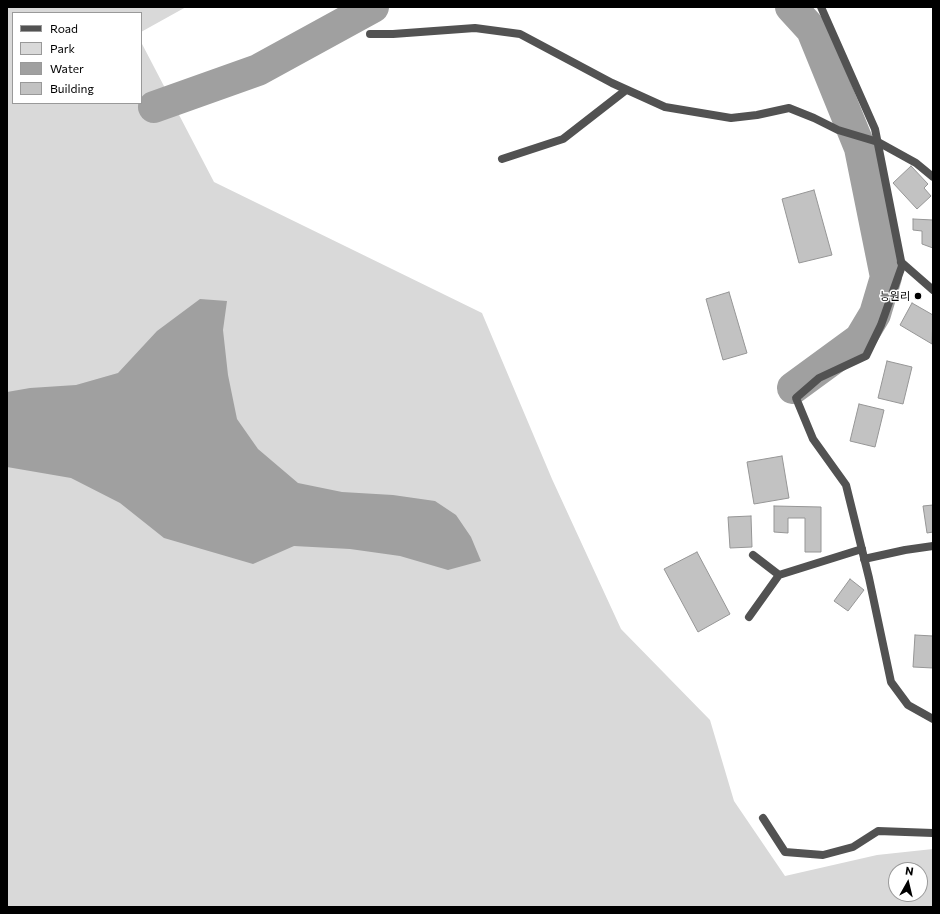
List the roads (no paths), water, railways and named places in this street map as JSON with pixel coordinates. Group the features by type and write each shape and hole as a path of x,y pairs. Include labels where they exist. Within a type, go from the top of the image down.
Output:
{"street":[{"path":"821,7 875,128 902,266 881,325 866,356 819,378 796,398 813,439 846,485 862,549 891,682 908,704 933,719"},
{"path":"370,34 393,34 475,28 520,34 626,90 665,107 731,118 757,115 789,108 838,130 878,142 916,163 933,177"},
{"path":"502,159 563,139 626,90"},
{"path":"901,262 933,290"},
{"path":"864,559 905,550 933,546"},
{"path":"749,617 779,574 862,549"},
{"path":"753,555 779,574"},
{"path":"763,818 784,852 823,855 854,846 878,831 933,833"}],"water":[{"path":"200,299 227,301 223,330 228,375 237,419 258,449 298,483 342,492 393,495 435,501 456,515 471,537 481,561 448,570 400,556 350,549 294,546 253,564 164,538 120,503 71,478 7,467 7,392 30,388 76,385 118,373 157,331"}],"waterway":[{"path":"154,107 258,70 373,7"},
{"path":"791,7 812,30 860,148 886,277 875,314 860,339 793,388"}],"place":[{"name":"능원리","path":"918,296"}]}
